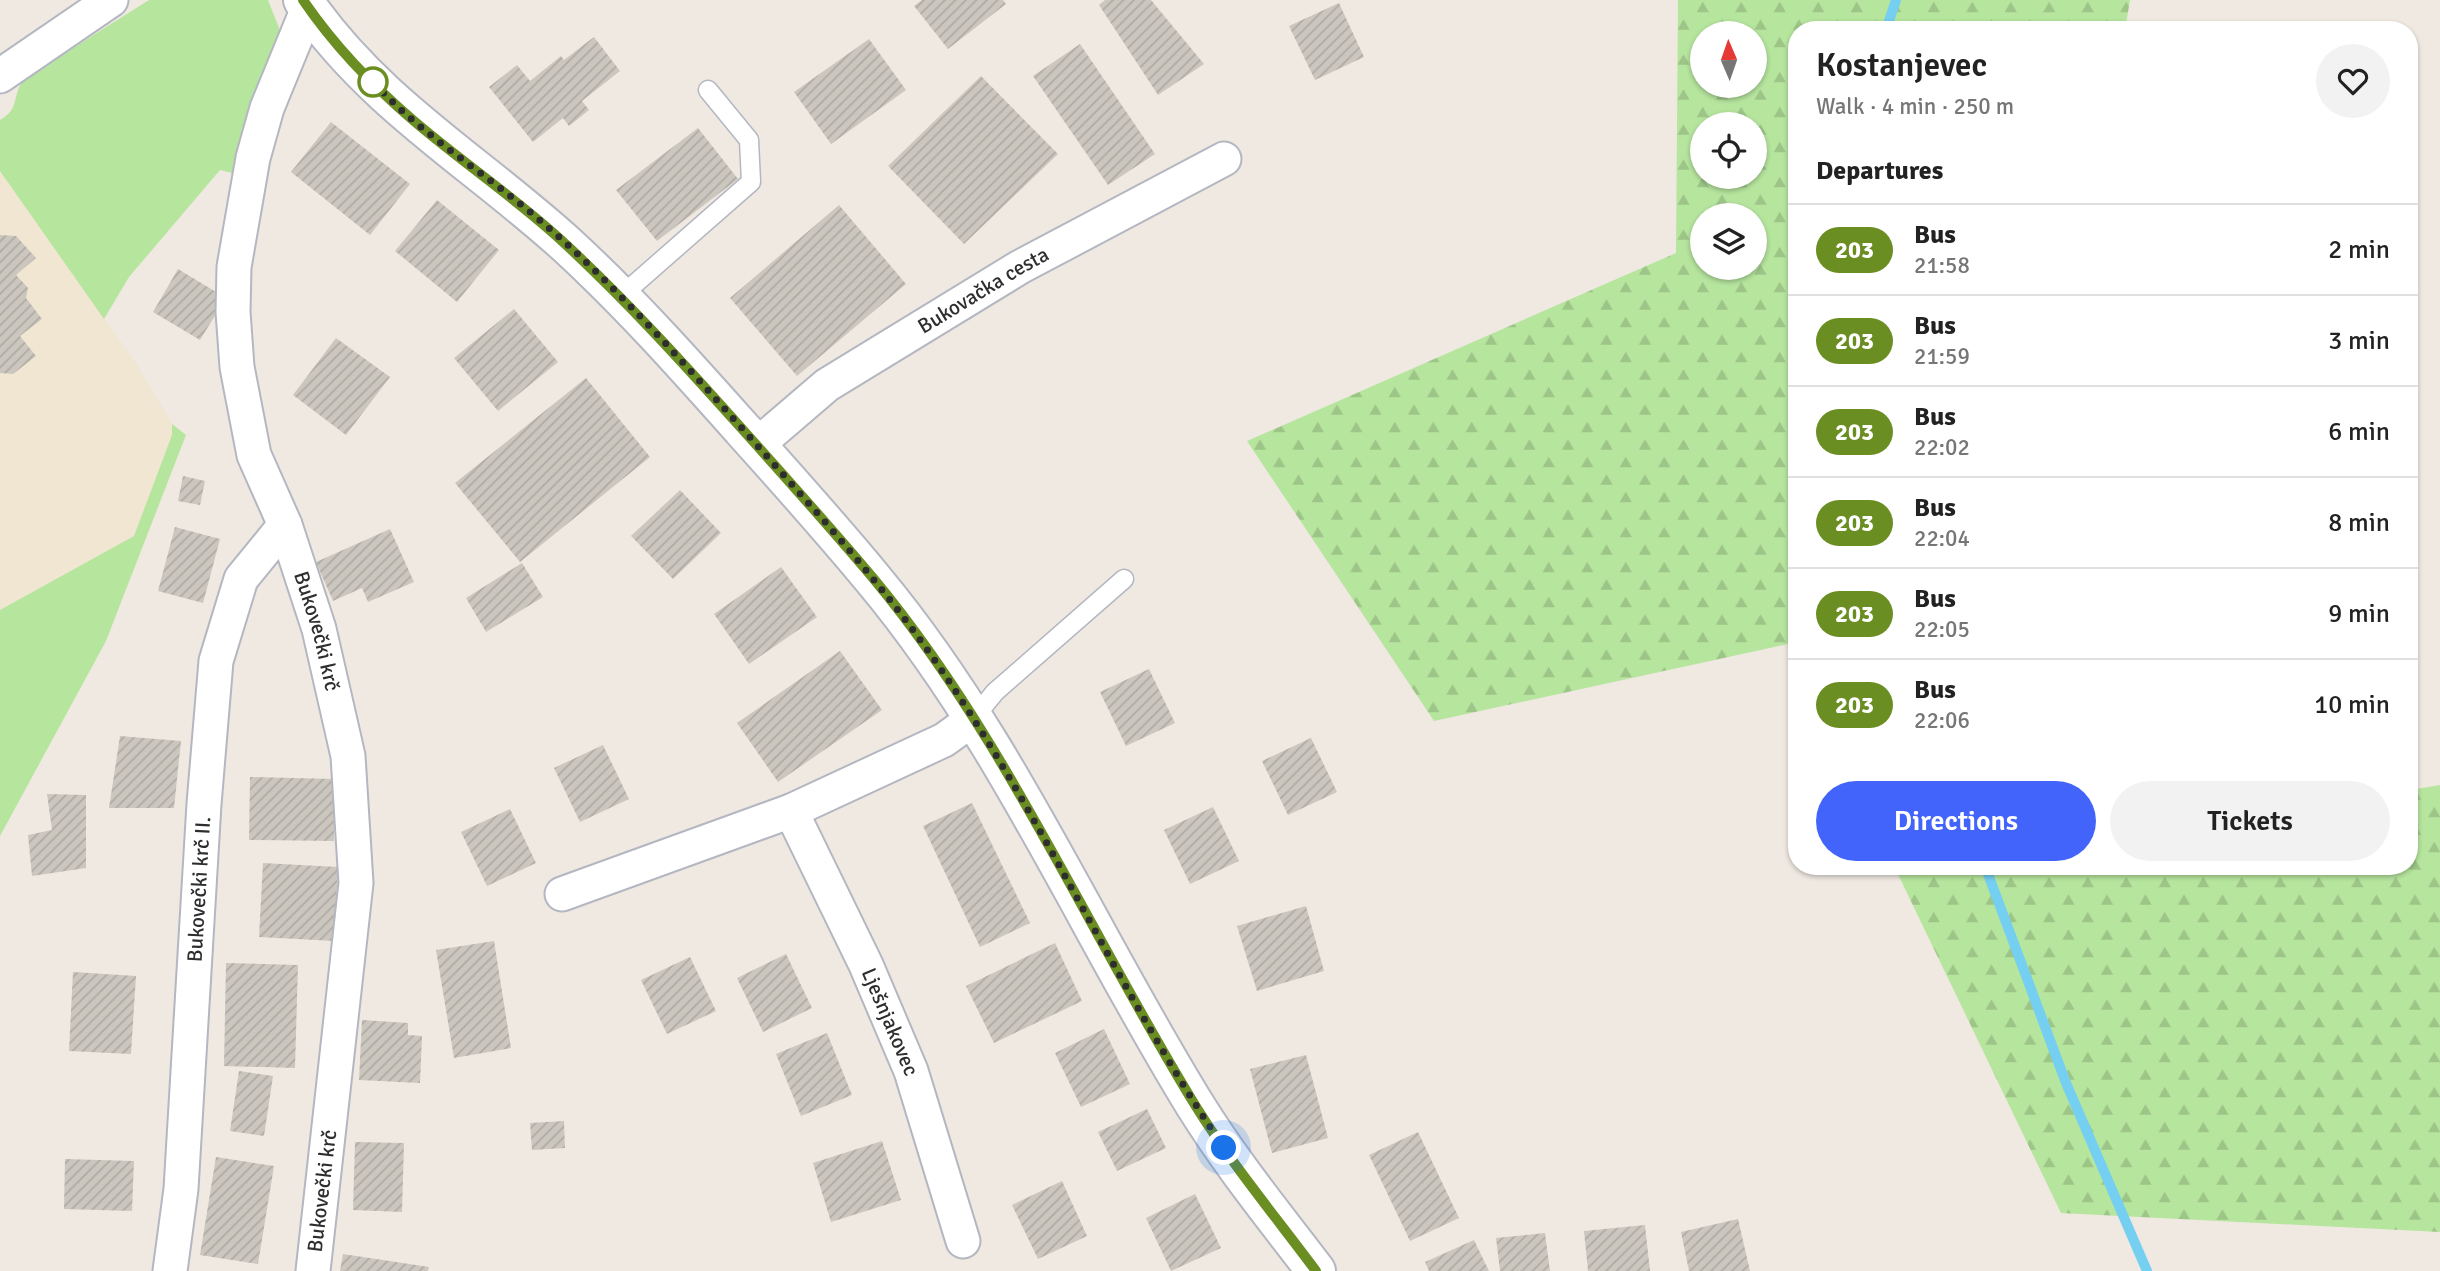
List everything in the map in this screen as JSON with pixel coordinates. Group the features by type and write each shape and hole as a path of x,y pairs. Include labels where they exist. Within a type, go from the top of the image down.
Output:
{"main road":[{"path":"306,4 318,23 369,79 414,121 535,216 621,296 757,445 875,581 926,648 996,754 1195,1106 1238,1170 1316,1271"}],"street":[{"path":"0,76 111,0"},
{"name":"Bukovečki krč","path":"306,4 267,108 253,158 234,279 233,313 237,367 254,455 285,525 319,629 348,755 356,883 313,1271"},
{"name":"Bukovačka cesta","path":"757,445 827,385 849,371 1020,267 1224,159"},
{"name":"Bukovečki krč II.","path":"170,1271 181,1189 204,804 216,662 242,579 285,525"},
{"path":"562,894 791,811 944,740 973,719"},
{"name":"Lješnjakovec","path":"791,811 866,965 911,1071 963,1241"}],"lane":[{"path":"621,296 751,182 750,140 708,90"},
{"path":"973,719 995,692 1124,579"}],"shaded area":[{"path":"0,171 137,365 172,424 172,435 134,536 0,610"}],"green space":[{"path":"149,0 268,0 283,38 237,174 220,170 129,277 104,319 0,171 0,120 11,111 24,79"},
{"path":"1678,0 2130,0 2126,21 1788,21 1788,644 1434,721 1247,441 1676,253"},
{"path":"172,424 186,435 106,641 0,836 0,610 134,536 172,435"},
{"path":"2440,785 2440,1232 2061,1213 1898,875 2418,875 2418,789"}],"building":[{"path":"922,0 1003,0 1006,4 948,49 914,6"},
{"path":"1105,0 1151,0 1204,64 1158,95 1099,5"},
{"path":"1339,3 1364,57 1315,80 1289,26"},
{"path":"594,37 620,71 582,101 589,110 569,126 563,118 533,142 489,87 517,65 530,81 561,56 564,60"},
{"path":"869,39 906,90 831,144 794,92"},
{"path":"1080,44 1155,154 1108,185 1033,76"},
{"path":"981,76 1058,154 964,244 888,166"},
{"path":"331,122 410,184 370,235 291,172"},
{"path":"698,128 738,179 657,241 616,190"},
{"path":"437,200 499,250 457,302 395,251"},
{"path":"839,205 906,284 797,376 730,298"},
{"path":"0,235 16,236 36,258 16,275 28,288 26,298 42,319 20,336 36,356 13,374 0,373"},
{"path":"178,269 226,298 200,340 153,312"},
{"path":"514,309 558,362 498,411 454,358"},
{"path":"336,338 390,377 346,435 293,395"},
{"path":"586,378 650,457 520,562 455,483"},
{"path":"183,476 205,481 200,505 178,501"},
{"path":"680,490 721,533 673,579 631,536"},
{"path":"175,527 220,539 203,603 158,591"},
{"path":"390,529 414,582 368,602 362,588 333,601 316,562"},
{"path":"522,563 543,597 486,632 466,598"},
{"path":"781,567 817,617 749,664 714,614"},
{"path":"840,651 882,710 778,782 737,723"},
{"path":"1149,669 1175,723 1126,746 1100,692"},
{"path":"120,736 181,741 174,808 109,808"},
{"path":"1311,738 1337,792 1288,815 1262,761"},
{"path":"603,745 629,799 580,822 554,768"},
{"path":"250,777 334,779 334,841 249,840"},
{"path":"47,794 86,795 86,868 32,876 28,835 52,830"},
{"path":"972,803 1030,923 980,947 923,826"},
{"path":"1213,807 1239,861 1190,884 1164,830"},
{"path":"510,809 536,863 487,886 461,832"},
{"path":"263,863 338,867 334,941 259,937"},
{"path":"1306,906 1324,971 1257,991 1237,926"},
{"path":"494,941 511,1048 454,1058 436,950"},
{"path":"1055,943 1082,1001 994,1043 966,986"},
{"path":"786,954 812,1008 763,1032 737,978"},
{"path":"690,957 716,1011 667,1034 641,980"},
{"path":"226,963 298,965 295,1068 224,1066"},
{"path":"73,972 136,976 131,1054 69,1051"},
{"path":"362,1020 408,1023 408,1035 422,1036 420,1083 359,1080"},
{"path":"1104,1029 1130,1084 1081,1107 1055,1053"},
{"path":"827,1033 852,1095 801,1116 776,1054"},
{"path":"1306,1055 1328,1138 1272,1153 1250,1069"},
{"path":"239,1071 273,1076 264,1136 230,1131"},
{"path":"1147,1109 1166,1148 1117,1171 1098,1132"},
{"path":"564,1121 565,1148 532,1150 530,1123"},
{"path":"1418,1132 1459,1218 1410,1241 1369,1155"},
{"path":"882,1141 901,1200 831,1222 813,1163"},
{"path":"355,1142 404,1143 402,1212 353,1210"},
{"path":"216,1157 274,1166 258,1264 200,1255"},
{"path":"65,1159 134,1161 132,1211 64,1209"},
{"path":"1062,1181 1087,1236 1038,1259 1012,1205"},
{"path":"1195,1194 1221,1248 1171,1271 1146,1218"},
{"path":"1738,1219 1750,1271 1689,1271 1681,1232"},
{"path":"1645,1225 1650,1271 1588,1271 1584,1231"},
{"path":"1545,1233 1550,1271 1500,1271 1496,1238"},
{"path":"1474,1240 1489,1271 1429,1271 1425,1262"},
{"path":"343,1254 429,1267 428,1271 340,1271"}],"waterway":[{"path":"1889,21 1896,0"},
{"path":"1988,875 2066,1083 2147,1271"}],"bus line":[{"name":"203","path":"303,0 318,23 369,79 414,121 535,216 647,322 875,581 926,648 996,754 1195,1106 1238,1170 1316,1271"}],"route":[{"path":"373,82 369,79 414,121 535,216 621,296 767,456 875,581 926,648 996,754 1195,1106 1224,1148"}]}
